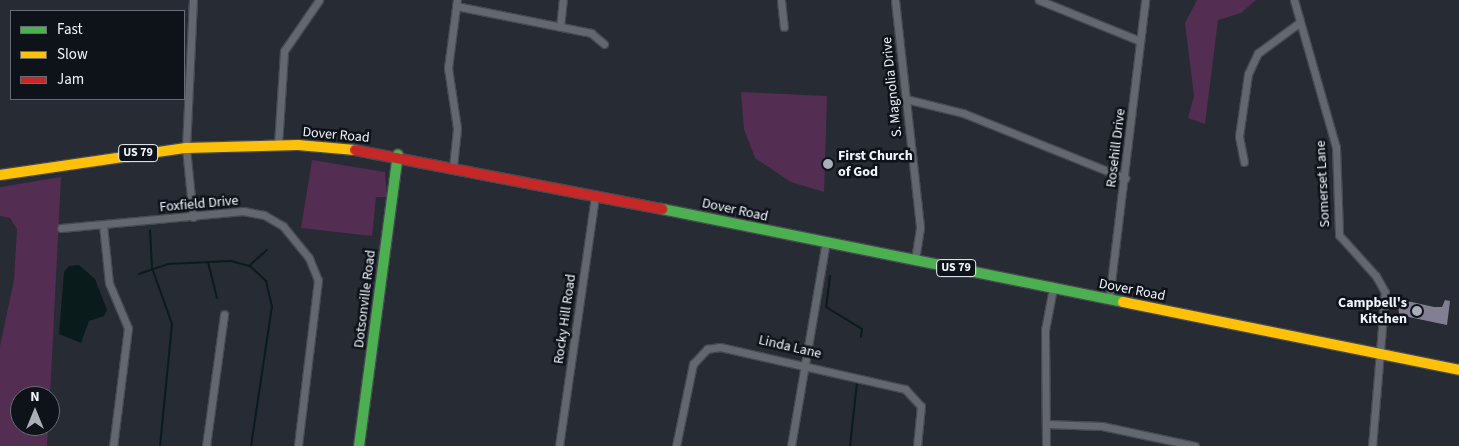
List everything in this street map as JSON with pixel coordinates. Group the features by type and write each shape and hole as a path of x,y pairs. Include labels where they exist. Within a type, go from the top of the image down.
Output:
{"main road":[{"name":"Dover Road","path":"0,175 186,148 278,145 398,155 1459,370"},
{"name":"Dotsonville Road","path":"359,446 398,155"}],"street":[{"path":"193,0 186,148 193,217"},
{"path":"278,145 284,51 319,0"},
{"path":"560,27 563,0"},
{"path":"781,0 784,28"},
{"name":"S. Magnolia Drive","path":"895,0 920,228 915,260"},
{"path":"1040,0 1140,41"},
{"name":"Rosehill Drive","path":"1109,299 1145,0"},
{"name":"Somerset Lane","path":"1294,0 1336,146 1339,235 1376,276 1385,292 1383,354 1372,446"},
{"path":"453,167 457,128 448,68 457,3 591,33 604,44"},
{"path":"1244,162 1239,136 1248,74 1258,54 1300,22"},
{"path":"906,99 963,113 1125,178"},
{"name":"Rocky Hill Road","path":"558,446 595,195"},
{"name":"Foxfield Drive","path":"60,228 243,211 264,215 288,230 313,264 319,291 298,446"},
{"path":"102,225 109,283 128,328 113,446"},
{"path":"791,446 826,242"},
{"path":"1046,446 1045,330 1053,288"},
{"path":"206,446 224,314"},
{"name":"Linda Lane","path":"676,446 693,364 708,349 728,347 896,384 911,392 920,401 922,412 917,446"},
{"path":"1046,424 1102,426 1195,446"}],"shaded area":[{"path":"1197,0 1256,0 1241,13 1218,20 1205,124 1188,118 1194,96 1185,23"},
{"path":"741,92 827,96 824,192 791,182 755,158 744,129"},
{"path":"312,160 385,172 387,197 376,197 372,236 301,228"},
{"path":"61,177 51,386 10,386 10,436 48,436 47,446 0,446 0,346 14,280 17,229 10,218 0,216 0,187"},
{"path":"79,265 95,279 107,310 104,316 89,321 81,343 59,334 64,272 69,266"}],"building":[{"name":"Campbell's Kitchen","path":"1398,299 1434,307 1442,307 1445,300 1450,301 1447,325 1399,315"}],"waterway":[{"path":"150,230 152,268 172,324 160,446"},
{"path":"249,266 267,250"},
{"path":"139,274 168,264 231,261 250,266 266,281 272,306 251,446"},
{"path":"208,262 217,298"},
{"path":"830,276 826,307 862,329 861,337"},
{"path":"850,446 857,383"}],"traffic: fast":[{"path":"359,446 398,155"},
{"path":"662,209 1123,302"}],"traffic: slow":[{"path":"0,175 186,148 298,145 355,150"},
{"path":"1123,302 1459,370"}],"traffic: jam":[{"path":"355,150 662,209"}],"place":[{"name":"First Church of God","path":"828,164"},
{"name":"Campbell's Kitchen","path":"1417,311"}]}
